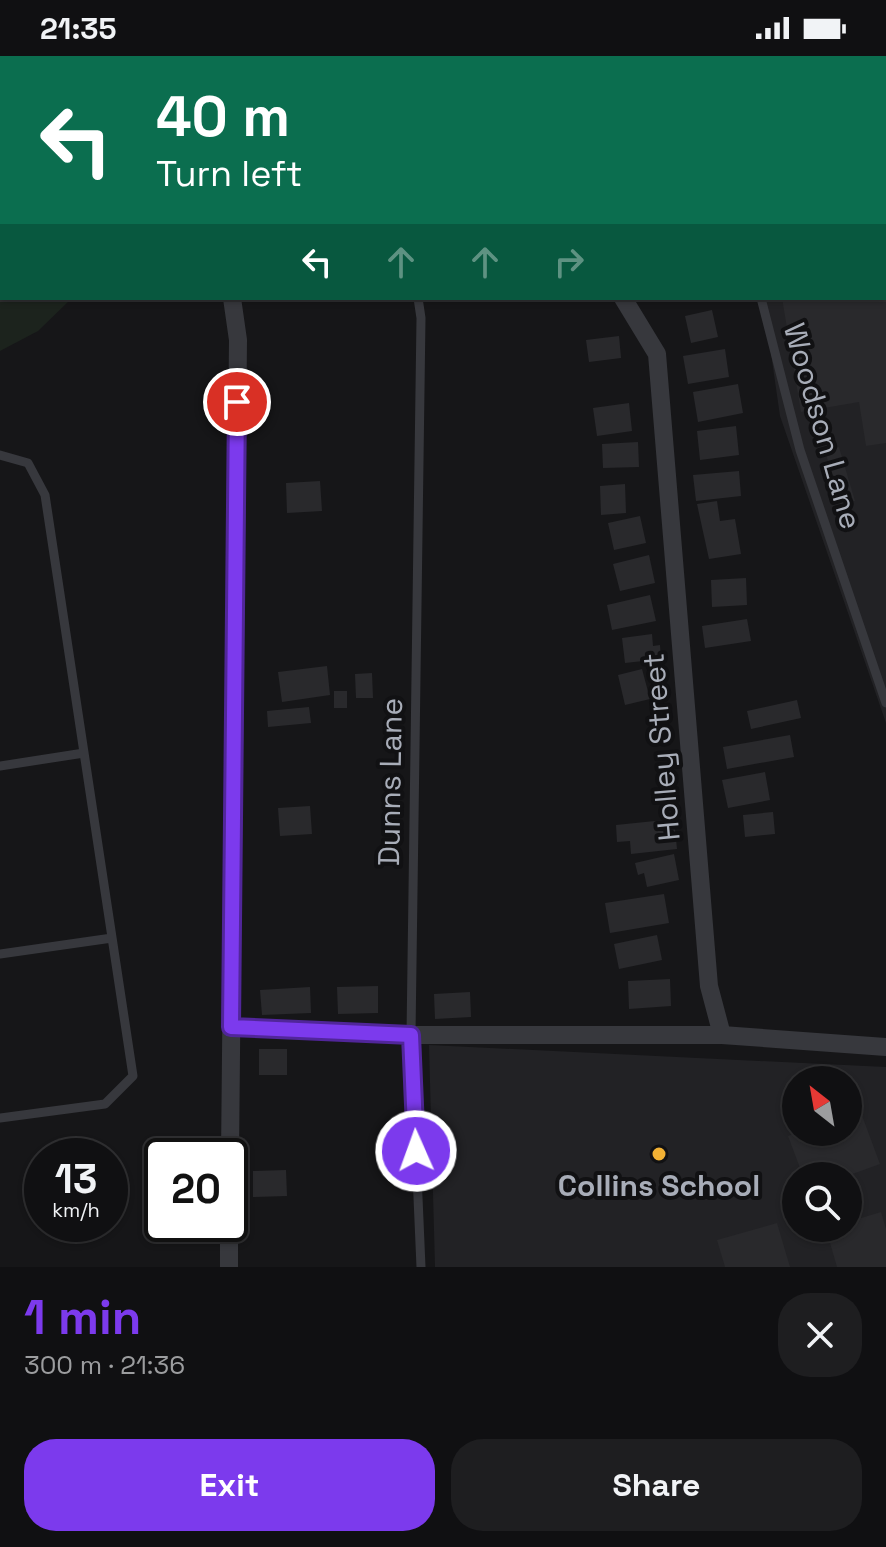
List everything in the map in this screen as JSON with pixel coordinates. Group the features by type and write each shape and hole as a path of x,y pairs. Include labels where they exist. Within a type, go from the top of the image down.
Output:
{"street":[{"path":"230,1138 238,340 232,300"},
{"name":"Holley Street","path":"624,300 657,354 709,986 722,1035"},
{"path":"231,1027 411,1035 722,1035 886,1047"},
{"path":"229,1242 229,1267"}],"lane":[{"name":"Dunns Lane","path":"418,300 421,318 411,1035 421,1267"},
{"name":"Woodson Lane","path":"762,300 800,450 886,703"},
{"path":"0,455 28,463 45,495 133,1076 105,1104 0,1118"},
{"path":"0,766 84,753"},
{"path":"0,954 112,938"}],"shaded area":[{"path":"0,300 70,300 38,331 0,351"},
{"path":"763,300 886,300 886,723 780,416"},
{"name":"Collins School","path":"429,1045 886,1067 886,1267 435,1267"}],"building":[{"path":"782,300 886,300 886,443 866,446 859,402 801,412"},
{"path":"712,310 718,337 691,343 685,316"},
{"path":"619,336 621,358 589,362 586,340"},
{"path":"725,349 729,377 688,384 683,356"},
{"path":"738,384 743,413 698,422 693,392"},
{"path":"629,403 632,431 597,436 593,408"},
{"path":"736,426 739,455 700,460 697,431"},
{"path":"638,442 639,467 603,468 602,444"},
{"path":"839,447 855,501 841,505 825,451"},
{"path":"739,471 741,496 696,501 693,475"},
{"path":"320,481 322,511 287,513 286,483"},
{"path":"625,484 626,513 601,515 600,486"},
{"path":"717,501 720,521 735,519 741,554 709,559 697,504"},
{"path":"640,516 646,543 614,550 608,523"},
{"path":"649,555 655,583 620,591 613,564"},
{"path":"746,578 747,605 712,607 711,580"},
{"path":"650,595 656,621 612,630 607,605"},
{"path":"747,619 751,641 705,648 702,626"},
{"path":"652,634 653,646 660,645 661,659 625,663 622,638"},
{"path":"327,666 330,695 282,702 278,672"},
{"path":"642,669 650,699 625,705 618,675"},
{"path":"372,673 373,698 356,698 355,674"},
{"path":"334,691 347,691 347,708 334,708"},
{"path":"797,700 801,718 751,729 747,711"},
{"path":"309,707 311,723 268,727 267,711"},
{"path":"790,735 794,757 727,769 723,747"},
{"path":"765,772 770,800 728,808 722,780"},
{"path":"310,806 312,834 280,836 278,808"},
{"path":"773,812 775,834 745,837 743,815"},
{"path":"674,819 677,849 631,854 630,841 617,842 616,825"},
{"path":"674,854 679,880 647,887 644,873 638,875 635,863"},
{"path":"664,894 669,923 610,933 605,903"},
{"path":"657,935 662,960 619,969 614,944"},
{"path":"670,979 671,1006 629,1009 628,981"},
{"path":"378,986 378,1013 338,1014 337,987"},
{"path":"310,987 311,1013 262,1015 260,990"},
{"path":"470,992 471,1017 435,1019 434,994"},
{"path":"259,1049 287,1049 287,1075 259,1075"},
{"path":"862,1115 880,1164 862,1171 862,1162 798,1162 792,1146 862,1146"},
{"path":"286,1170 287,1196 253,1197 253,1171"},
{"path":"881,1212 886,1229 886,1267 837,1267 830,1242 862,1242 862,1218"},
{"path":"777,1223 790,1267 725,1267 717,1240"}],"place":[{"name":"Collins School","path":"659,1154"}],"route":[{"path":"237,402 231,1027 411,1035 416,1151"}]}
